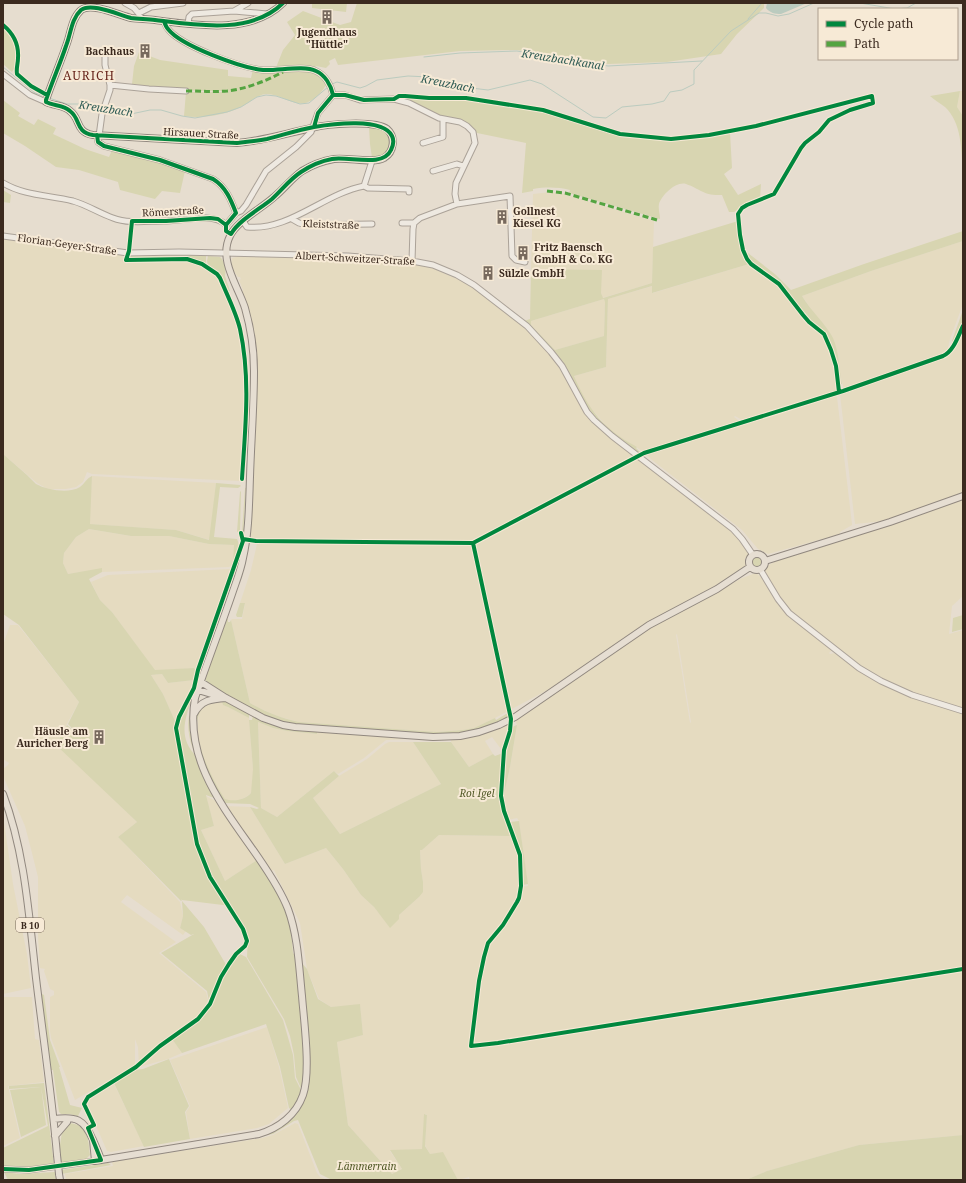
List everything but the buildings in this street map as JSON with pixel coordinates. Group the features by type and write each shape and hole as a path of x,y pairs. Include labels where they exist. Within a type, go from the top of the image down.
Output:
{"main road":[{"path":"47,99 68,40 71,27 78,14 86,7 92,7 127,17 140,16 188,24 236,24 254,20 282,3"},
{"name":"Hirsauer Straße","path":"47,99 71,111 82,130 87,134 98,135 237,144 314,127 348,124 372,124 386,129 392,137 393,144 391,150 383,159 372,161"},
{"path":"54,1121 66,1118 83,1123 88,1128 93,1140 98,1161 267,1131 278,1126 291,1115 301,1099 305,1088 306,1073 304,1026 298,956 292,920 288,908 270,875 222,805 203,769 197,752 193,718 195,698 243,558 248,516 253,423 253,351 244,306 229,269 226,254 227,243 236,226 272,199 297,175 312,165 339,158 372,161"},
{"path":"765,561 890,522 963,496"},
{"path":"759,554 763,556 765,561 764,566 756,570 750,567 749,560 753,555 759,554"},
{"path":"201,682 226,698 263,718 283,725 433,737 460,736 479,732 499,725 515,717 649,625 717,589 750,567"},
{"path":"198,690 226,698"},
{"path":"193,718 198,708 204,702 215,698 226,698"},
{"name":"B 10","path":"3,794 15,830 22,866 60,1177"},
{"path":"54,1121 67,1122 76,1120"},
{"path":"55,1136 67,1122"}],"street":[{"path":"125,3 140,16 151,7 183,3"},
{"path":"234,11 248,3"},
{"path":"188,24 189,17 192,14 234,11 265,14"},
{"path":"164,21 168,29 175,35 212,55 260,70 315,70 326,78 332,93"},
{"path":"105,54 105,70 110,85 110,90 104,107 98,142 104,146 160,160 213,179 219,183 227,193 236,213"},
{"path":"3,74 30,95 47,99"},
{"path":"110,85 186,91"},
{"path":"332,93 345,95 360,100 394,99 409,103 442,119 464,124 473,132 475,139 474,147 463,166 456,183 455,194 457,204"},
{"path":"231,234 226,231 226,225 236,213 241,211 246,206 266,170 296,147 314,127 318,113 332,93"},
{"path":"423,143 443,137 442,119"},
{"path":"364,186 372,161"},
{"path":"433,171 457,164 463,166"},
{"name":"Römerstraße","path":"3,183 19,191 76,202 115,219 132,221 160,221 210,218 218,220 226,225"},
{"path":"242,221 247,227 258,228 270,226 292,218 352,188 364,186 368,188 409,189 409,192"},
{"path":"402,223 414,223 425,215 457,204 510,196 512,256 516,260 525,262"},
{"name":"Kleiststraße","path":"292,218 299,223 306,224 372,224"},
{"path":"412,261 414,223"},
{"name":"Florian-Geyer-Straße","path":"3,236 122,252 226,254"},
{"name":"Albert-Schweitzer-Straße","path":"226,254 354,256 412,261 440,268 466,280 514,315 534,333 562,366 579,400 594,420 612,436 733,529 753,555"},
{"path":"760,569 778,599 789,613 859,668 920,698 963,711"},
{"path":"3,1169 29,1170 98,1161"}],"shaded area":[{"path":"767,3 807,3 781,14 769,11 766,8"},
{"path":"960,91 963,91 963,116 957,107"},
{"path":"551,192 564,194 654,221 652,283 602,298 601,293 531,269 533,194"},
{"path":"3,238 122,255 126,264 136,260 187,260 201,265 220,278 238,324 245,372 246,402 240,481 92,474 87,472 83,482 76,487 66,489 49,489 37,483 3,454"},
{"path":"963,241 963,304 950,339 947,352 943,355 844,390 830,333 802,296 871,271"},
{"path":"240,256 347,258 412,263 432,268 464,282 479,291 521,324 544,347 558,365 580,404 599,428 727,527 735,535 749,553 745,559 746,566 642,628 559,684 474,728 437,732 299,722 277,716 250,703 231,620 242,619 245,604 240,603 251,570 257,544 250,536 254,371 241,294 243,290 239,280 241,279 232,269 231,264 232,258"},
{"path":"749,264 778,284 807,322 822,334 829,349 834,366 836,390 834,393 744,421 735,416 734,417 738,420 737,423 646,452 642,451 611,431 588,405 574,376 606,367 608,299 653,286 653,293"},
{"path":"604,299 604,336 555,350 531,325 531,321"},
{"path":"963,330 963,493 884,521 855,524 840,394 947,355 952,350"},
{"path":"833,396 837,397 852,524 840,532 840,534 768,554 758,549 742,530 647,455 649,453"},
{"path":"92,476 216,483 210,540 176,530 89,524"},
{"path":"963,498 963,525 961,526 963,530 963,596 952,606 949,634 963,630 963,709 901,689 861,667 786,608 765,573 764,569 767,566 778,560"},
{"path":"89,529 131,536 169,536 209,544 235,545 234,564 229,567 102,572 102,569 68,574 63,563 64,553 76,537"},
{"path":"230,569 232,571 198,667 196,668 155,671 112,612 100,600 91,582 108,575"},
{"path":"756,573 761,577 776,602 787,615 832,650 829,653 830,654 836,653 883,684 908,696 963,712 963,1135 859,1145 767,1171 746,1180 470,1180 469,1177 458,1180 443,1153 430,1154 425,1145 427,1115 425,1114 422,1149 390,1151 402,1169 392,1174 348,1125 337,1042 363,1035 360,1005 331,1007 319,999 307,969 300,923 274,870 271,871 225,806 250,807 285,864 326,848 361,895 374,907 390,927 399,915 419,897 423,882 420,849 422,850 439,835 511,836 518,854 519,887 528,886 519,821 517,818 508,820 503,799 517,725 515,720 643,632 742,578","holes":["677,634 691,722 690,723"]},
{"path":"10,625 18,625 79,702 56,744 137,822 118,837 180,902 183,916 180,928 186,931 183,935 127,895 121,902 176,942 159,953 206,992 208,1000 204,1009 182,1032 172,1039 182,1053 168,1059 139,1067 138,1047 135,1039 135,1065 75,1100 51,1038 50,997 54,995 54,991 50,989 44,971 45,969 40,968 38,937 38,877 25,826 3,776 3,769 9,763 3,759 3,645"},
{"path":"162,674 168,683 194,680 193,688 177,721 175,721 163,694 151,675"},
{"path":"222,702 223,705 249,718 253,784 251,793 239,800 229,801 221,794 205,763 198,737 199,713 204,707 210,704"},
{"path":"258,722 273,728 287,731 317,734 317,731 409,737 409,739 386,740 364,758 338,774 334,771 277,817 261,808"},
{"path":"505,725 508,726 503,748 501,749 492,737 485,741 493,754 469,767 451,742 451,739 481,735"},
{"path":"389,742 413,742 441,784 340,834 313,798 339,776 367,759"},
{"path":"206,796 218,802 257,860 225,881 201,830 214,826"},
{"path":"3,815 13,884 27,954 31,988 3,994"},
{"path":"3,997 32,997 35,1039 39,1040 44,1082 8,1086 20,1138 3,1146"},
{"path":"267,1027 279,1067 288,1108 269,1124 257,1128 190,1139 186,1112 190,1106 170,1060"},
{"path":"114,1084 144,1146 111,1152 107,1151 87,1102"},
{"path":"295,1123 298,1124 317,1173 320,1177 327,1180 66,1180 65,1174 113,1166 112,1162 262,1138 273,1135"}],"green space":[{"path":"312,3 347,3 346,12 312,8"},
{"path":"357,3 764,3 764,8 737,34 721,54 667,62 608,64 517,50 460,51 338,65 335,58 329,61 330,64 326,68 316,66 315,69 275,70 283,50 295,35 287,22 303,11 340,25 351,22"},
{"path":"3,28 11,37 16,48 17,61 12,72 3,64"},
{"path":"139,52 160,60 228,70 228,76 251,78 253,69 312,72 319,74 327,83 316,97 308,102 292,102 271,94 266,94 259,96 235,110 221,114 206,117 184,116 186,92 226,92 227,82 226,91 190,90 132,84 134,66"},
{"path":"960,91 957,107 963,116 963,171 960,137 955,121 951,113 945,107 930,96"},
{"path":"405,97 466,99 522,107 551,113 610,133 630,137 671,140 730,133 732,168 724,174 738,195 761,184 760,199 746,204 734,212 729,212 722,195 706,193 686,184 682,184 674,187 666,193 661,200 659,204 660,219 569,193 570,190 565,189 542,188 533,189 533,191 522,193 526,143 477,133 472,127 462,121 435,114 403,99"},
{"path":"3,100 20,113 18,116 34,125 38,119 56,128 53,134 85,149 109,157 112,150 159,162 185,171 180,193 162,191 155,199 120,190 118,182 79,170 56,167 3,133"},
{"path":"369,127 378,128 384,131 390,141 386,152 380,156 372,158 370,144"},
{"path":"3,190 11,195 10,203 3,202"},
{"path":"738,221 741,249 749,264 652,293 652,286 608,299 606,367 574,376 586,399 599,418 615,433 637,447 636,448 640,452 639,454 593,418 567,372 524,321 530,319 531,269 602,270 601,293 603,298 652,283 653,247","holes":["604,299 604,336 555,350 531,325 531,321"]},
{"path":"963,231 963,241 871,271 802,296 833,338 838,355 842,384 840,384 840,388 830,345 824,333 810,322 780,283 747,259 745,252 776,275 791,290"},
{"path":"130,255 206,255 206,266 192,259 184,258 128,258"},
{"path":"208,256 220,257 222,259 226,268 225,276 230,291 227,292 220,277 208,266"},
{"path":"963,310 963,323 954,342 952,341"},
{"name":"Lämmerrain","path":"3,454 36,484 46,488 64,491 75,489 80,487 92,476 90,524 176,530 209,540 216,483 241,486 238,488 220,487 214,537 237,539 238,548 234,564 234,545 209,544 169,536 131,536 89,529 76,537 64,553 63,563 68,574 102,568 102,572 89,579 100,600 112,612 155,670 194,668 197,671 194,680 168,683 162,674 151,675 163,694 175,721 179,721 189,701 191,702 186,716 184,730 185,736 187,743 196,756 214,798 206,795 214,826 201,830 225,881 257,860 268,874 285,908 290,921 293,953 307,969 318,999 331,1007 360,1004 363,1035 337,1042 348,1125 392,1174 402,1169 390,1150 422,1149 424,1114 427,1115 425,1146 430,1154 443,1152 458,1180 332,1180 320,1174 298,1120 273,1134 246,1139 261,1135 296,1114 305,1097 296,1077 294,1055 290,1036 284,1019 247,957 248,937 231,906 181,901 118,837 137,822 56,745 67,725 84,741 68,724 79,702 19,625 3,614"},
{"path":"246,488 243,536 242,533"},
{"path":"241,491 240,531 237,532 240,492"},
{"path":"757,555 762,557 764,562 762,567 757,569 752,567 750,562 752,557"},
{"path":"240,603 245,603 242,617 237,617 236,615"},
{"path":"963,615 963,629 952,632 953,618"},
{"path":"227,619 228,622 231,620 250,703 280,717 299,722 437,732 474,728 495,718 496,720 506,714 508,714 508,716 507,718 477,731 448,735 284,723 256,713 206,683 205,679"},
{"name":"Roi Igel","path":"225,700 249,713 249,718 223,705 222,702 215,703 204,707 199,715 197,727 202,753 214,780 225,799 239,800 251,793 253,769 249,720 252,720 253,715 317,731 317,734 287,731 273,728 258,722 261,808 277,817 334,771 339,776 313,798 340,834 441,784 413,742 451,742 469,767 493,754 495,756 503,753 501,802 504,817 512,836 439,835 422,850 420,850 423,892 399,915 399,919 390,928 374,907 361,895 326,848 285,864 250,807 257,809 259,808 250,804 223,803 209,777 197,745 196,716 202,706 207,702"},
{"path":"191,715 193,749 188,728 188,720 189,716"},
{"path":"517,725 503,799 506,748 512,727"},
{"path":"519,821 528,884 522,885 520,854 509,825 510,822"},
{"path":"182,901 204,927 228,968 238,955 240,954 246,957 283,1020 293,1055 295,1078 302,1092 292,1110 289,1108 280,1067 266,1024 182,1053 172,1039 198,1021 210,1006 207,991 161,953 194,934 191,935 180,928 183,916"},
{"path":"40,995 44,995 50,1040 60,1067 70,1105 82,1108 78,1116 61,1114 59,1112"},
{"path":"169,1059 189,1106 185,1112 190,1139 144,1147 114,1083 135,1070 143,1069"},
{"path":"44,1083 54,1165 29,1168 3,1167 3,1148 48,1126 41,1087 9,1089 9,1086"},
{"path":"41,1087 46,1125 21,1137 10,1090"},
{"path":"69,1123 76,1124 84,1130 88,1138 90,1155 86,1159 61,1163 59,1151 62,1132"},
{"path":"963,1135 963,1180 746,1180 767,1171 859,1145"},
{"path":"108,1163 111,1165 62,1174 62,1170"},
{"path":"4,1172 20,1174 55,1172 56,1180 8,1180"}],"waterway":[{"name":"Kreuzbach","path":"748,19 762,3"},
{"name":"Kreuzbach","path":"332,84 337,82 360,88 377,80 408,76 429,77 454,86 488,90 530,80 542,84 593,117 606,118 622,107 652,104 664,101 670,92 682,90 694,84 694,70 731,31 759,13 778,16 789,14 814,3"},
{"name":"Kreuzbach","path":"860,3 889,8"},
{"name":"Kreuzbach","path":"907,8 916,3"},
{"name":"Kreuzbachkanal","path":"424,57 460,53 517,51 608,66 702,61"},
{"name":"Kreuzbach","path":"3,67 35,93 44,96"},
{"name":"Kreuzbach","path":"107,108 131,114 150,110 161,110 195,118 227,112 241,107 257,97 266,95 276,96 300,104 309,103 328,87"},
{"name":"Kreuzbach","path":"49,98 67,104 102,106"}],"marked path":[{"path":"186,91 234,90 256,84 283,72"},
{"path":"547,191 565,193 657,220"}],"cycle path":[{"path":"226,225 226,231 231,234 239,224 272,199 293,178 316,164 339,158 365,160 381,159 391,150 393,141 392,136 387,130 378,126 356,123 332,124 314,127 267,139 237,143 93,135 83,131 76,118 68,109 46,102 46,100 68,41 73,22 81,10 91,7 131,18 187,24 222,25 239,24 255,20 270,13 283,3"},
{"path":"164,21 168,29 175,36 198,49 227,61 263,70 305,68 316,71 322,75 331,88 333,95 318,113 314,127"},
{"path":"3,25 13,36 17,44 17,74 31,86 47,95"},
{"path":"333,95 345,95 364,100 394,99 399,96 466,98 543,110 620,134 671,139 709,135 756,126 872,96 873,103 850,110 829,120 819,132 801,148 774,194 747,205 742,208 738,214 740,235 743,250 747,259 751,264 779,284 809,322 824,334 836,366 839,392"},
{"path":"97,135 98,142 104,146 160,160 218,182 225,190 236,213 226,225"},
{"path":"226,225 218,219 210,218 166,221 132,221 129,251 126,260 187,259 202,264 217,274 220,278 236,316 243,348 246,386 246,423 242,479"},
{"path":"243,539 256,541 473,543 644,453 843,391 943,356 953,347 963,326"},
{"path":"3,1169 29,1170 101,1160 88,1128 94,1125 84,1104 88,1097 136,1067 160,1046 198,1019 210,1004 221,977 229,964 236,954 245,946 247,941 243,929 210,877 197,844 176,728 179,717 194,688 198,670 243,541 241,533"},
{"path":"473,543 511,719 510,731 504,750 501,796 504,811 520,855 521,886 517,902 503,925 488,943 479,981 471,1046 498,1043 963,969"}],"place":[{"name":"Jugendhaus \"Hüttle\"","path":"327,17"},
{"name":"Backhaus","path":"145,51"},
{"name":"Gollnest Kiesel KG","path":"502,217"},
{"name":"Fritz Baensch GmbH & Co. KG","path":"523,253"},
{"name":"Sülzle GmbH","path":"488,273"},
{"name":"Häusle am Auricher Berg","path":"99,737"}],"district":[{"name":"AURICH","path":"89,75"}]}
